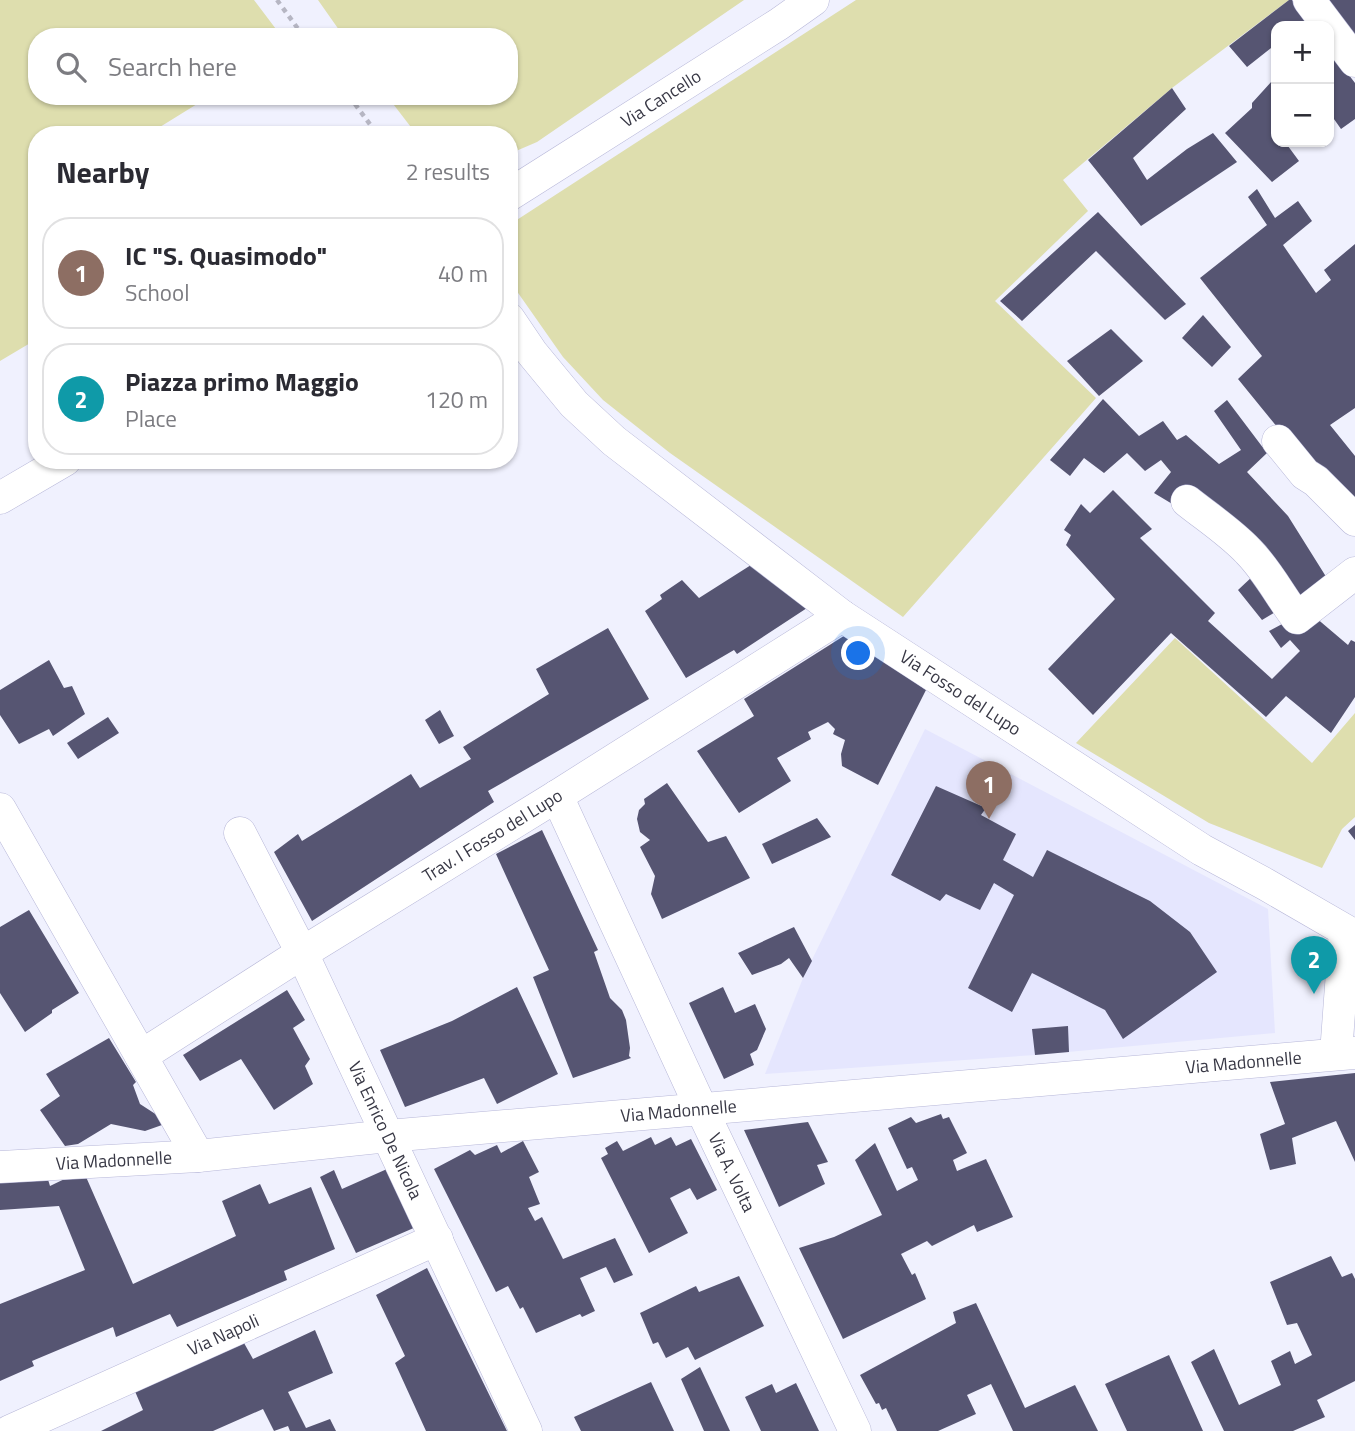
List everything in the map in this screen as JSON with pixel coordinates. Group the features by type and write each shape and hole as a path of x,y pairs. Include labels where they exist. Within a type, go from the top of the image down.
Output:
{"street":[{"name":"Via Cancello","path":"518,189 813,0"},
{"path":"1309,0 1355,61"},
{"name":"Via Fosso del Lupo","path":"518,332 574,404 614,441 842,616 1202,850 1350,933"},
{"path":"1278,441 1305,474 1316,481 1355,520"},
{"path":"0,498 50,469"},
{"path":"1187,501 1247,550 1267,573 1297,618 1355,573"},
{"name":"Trav. I Fosso del Lupo","path":"141,1056 842,616"},
{"name":"Via A. Volta","path":"557,796 701,1108 855,1431"},
{"path":"0,809 198,1156"},
{"name":"Via Enrico De Nicola","path":"240,833 302,953 526,1431"},
{"path":"1345,1053 1350,933"},
{"name":"Via Madonnelle","path":"0,1167 198,1156 388,1136 1345,1053"},
{"name":"Via Napoli","path":"10,1431 437,1239"}],"path":[{"path":"277,0 297,28"},
{"path":"356,105 371,126"}],"shaded area":[{"path":"925,729 1268,909 1275,1033 1035,1055 765,1074 803,978"}],"green space":[{"path":"0,0 254,0 275,28 28,28 28,105 195,105 162,126 28,126 28,344 0,361"},
{"path":"318,0 744,0 537,142 518,150 518,126 410,126 394,105 518,105 518,28 338,28"},
{"path":"856,0 1289,0 1172,88 1063,180 1088,211 995,301 1096,398 903,617 670,453 603,400 563,357 518,293 518,219"},
{"path":"1175,638 1312,763 1355,713 1355,817 1342,829 1322,868 1209,823 1076,743"}],"building":[{"path":"1289,0 1292,0 1308,21 1271,21 1271,48 1247,67 1229,46"},
{"path":"1325,0 1355,0 1355,42"},
{"path":"1334,56 1355,83 1355,119 1341,129 1334,119"},
{"path":"1271,82 1271,147 1289,147 1299,161 1272,182 1225,133 1252,108 1252,103"},
{"path":"1172,88 1186,109 1133,158 1147,180 1213,133 1237,162 1141,226 1088,160"},
{"path":"1257,189 1275,218 1298,201 1312,221 1283,245 1316,293 1331,280 1324,270 1355,244 1355,408 1330,425 1355,456 1355,508 1313,471 1238,379 1262,356 1200,278 1267,225 1248,197"},
{"path":"1098,212 1186,304 1165,320 1096,251 1022,321 1000,301"},
{"path":"1203,315 1231,347 1212,367 1182,338"},
{"path":"1111,329 1143,361 1099,396 1067,361"},
{"path":"1103,399 1139,436 1163,421 1177,440 1186,435 1219,464 1241,450 1214,411 1227,400 1267,453 1247,472 1288,516 1330,583 1300,605 1174,505 1154,493 1171,472 1161,460 1145,471 1127,453 1104,473 1084,458 1070,476 1050,460"},
{"path":"1113,490 1152,529 1140,538 1215,613 1208,621 1272,679 1300,651 1290,640 1281,648 1269,631 1284,623 1293,633 1315,617 1348,645 1351,640 1355,642 1355,697 1331,733 1286,696 1266,717 1171,633 1093,715 1048,669 1115,599 1066,545 1071,535 1064,530 1081,504 1090,513"},
{"path":"751,565 807,608 737,654 734,650 686,678 645,611 662,599 660,595 682,580 699,598"},
{"path":"1254,575 1277,611 1262,620 1238,590"},
{"path":"608,628 649,699 488,791 494,802 312,921 274,852 298,834 302,841 411,774 420,788 471,759 463,747 549,694 536,669"},
{"path":"847,634 926,690 878,785 842,766 841,754 845,740 833,734 835,729 828,722 808,732 811,739 777,758 791,781 739,813 697,751 754,716 744,699"},
{"path":"49,660 64,688 72,686 85,714 53,736 49,729 19,744 0,715 0,690"},
{"path":"440,710 454,736 439,744 425,720"},
{"path":"108,717 119,733 78,759 67,743"},
{"path":"667,783 708,842 726,836 750,878 662,919 651,894 655,876 640,847 650,840 640,832 637,819 639,810 645,804 644,799"},
{"path":"936,786 986,808 981,815 1016,834 1003,860 1033,877 1047,850 1150,901 1190,932 1217,972 1123,1039 1105,1010 1032,973 1012,1012 968,988 1014,895 994,883 980,910 946,894 940,901 891,875"},
{"path":"817,818 831,837 772,864 762,844"},
{"path":"1355,825 1355,840 1348,831"},
{"path":"542,830 598,950 594,952 610,998 622,1010 626,1020 630,1048 631,1058 573,1078 533,977 549,970 496,854"},
{"path":"29,910 79,993 25,1032 0,993 0,927"},
{"path":"794,927 812,961 803,978 789,958 781,964 752,975 738,953"},
{"path":"517,987 558,1074 497,1104 484,1078 405,1107 380,1050 452,1021"},
{"path":"723,987 735,1013 755,1004 766,1029 757,1050 750,1054 754,1065 724,1079 689,1003"},
{"path":"287,990 305,1020 293,1028 310,1059 305,1066 313,1084 274,1110 241,1059 200,1081 183,1055"},
{"path":"1068,1026 1069,1052 1035,1055 1032,1029"},
{"path":"109,1038 136,1082 133,1085 140,1104 160,1117 162,1125 145,1131 111,1124 78,1144 65,1146 40,1110 60,1096 46,1074"},
{"path":"1355,1073 1355,1162 1336,1121 1292,1138 1296,1164 1270,1170 1260,1134 1285,1124 1270,1082"},
{"path":"941,1114 943,1119 949,1117 967,1153 953,1160 957,1171 986,1159 1013,1217 977,1232 974,1225 932,1246 927,1241 901,1254 912,1275 915,1273 926,1299 843,1339 799,1248 834,1237 882,1215 855,1160 875,1143 897,1191 918,1180 912,1167 907,1169 888,1128 911,1117 916,1123"},
{"path":"808,1122 828,1162 817,1165 825,1184 779,1207 744,1130"},
{"path":"651,1137 655,1145 671,1137 676,1146 691,1139 717,1190 697,1200 690,1188 670,1198 688,1233 649,1253 601,1158 608,1154 605,1148 617,1141 623,1151"},
{"path":"523,1141 539,1172 529,1177 540,1204 528,1208 535,1221 542,1217 563,1259 615,1238 633,1275 614,1283 606,1267 580,1278 595,1311 582,1317 580,1314 536,1333 523,1307 520,1309 508,1286 496,1292 434,1169 470,1150 475,1155 497,1145 501,1153"},
{"path":"387,1169 416,1227 356,1253 320,1177 334,1170 342,1189"},
{"path":"83,1170 133,1284 236,1236 222,1201 260,1184 269,1204 311,1187 335,1249 284,1271 287,1280 177,1327 170,1314 116,1337 113,1327 32,1361 34,1366 0,1381 0,1304 85,1270 59,1206 0,1210 0,1177 46,1173 50,1186"},
{"path":"1331,1256 1342,1277 1352,1273 1355,1279 1355,1381 1317,1400 1325,1417 1293,1431 1224,1431 1191,1362 1214,1349 1239,1405 1281,1385 1271,1361 1290,1351 1295,1364 1312,1355 1297,1323 1287,1325 1270,1282"},
{"path":"427,1268 507,1431 426,1431 395,1363 405,1356 376,1295"},
{"path":"739,1276 764,1326 695,1360 688,1347 666,1358 658,1342 653,1344 640,1313 696,1286 699,1292"},
{"path":"976,1303 1025,1408 1075,1385 1098,1431 1013,1431 991,1384 967,1395 976,1414 938,1431 897,1431 886,1408 882,1410 879,1403 876,1404 860,1375 956,1323 953,1312"},
{"path":"315,1330 333,1373 288,1392 306,1428 330,1419 336,1431 290,1431 288,1426 274,1431 263,1409 213,1431 101,1431 143,1410 134,1389 244,1343 253,1359"},
{"path":"1169,1355 1203,1431 1127,1431 1105,1384"},
{"path":"700,1367 730,1431 704,1431 681,1379"},
{"path":"651,1382 674,1431 581,1431 574,1417"},
{"path":"796,1383 819,1431 761,1431 745,1397 772,1384 776,1393"}],"place":[{"name":"IC \"S. Quasimodo\"","path":"989,819"},
{"name":"Piazza primo Maggio","path":"1314,994"}]}
